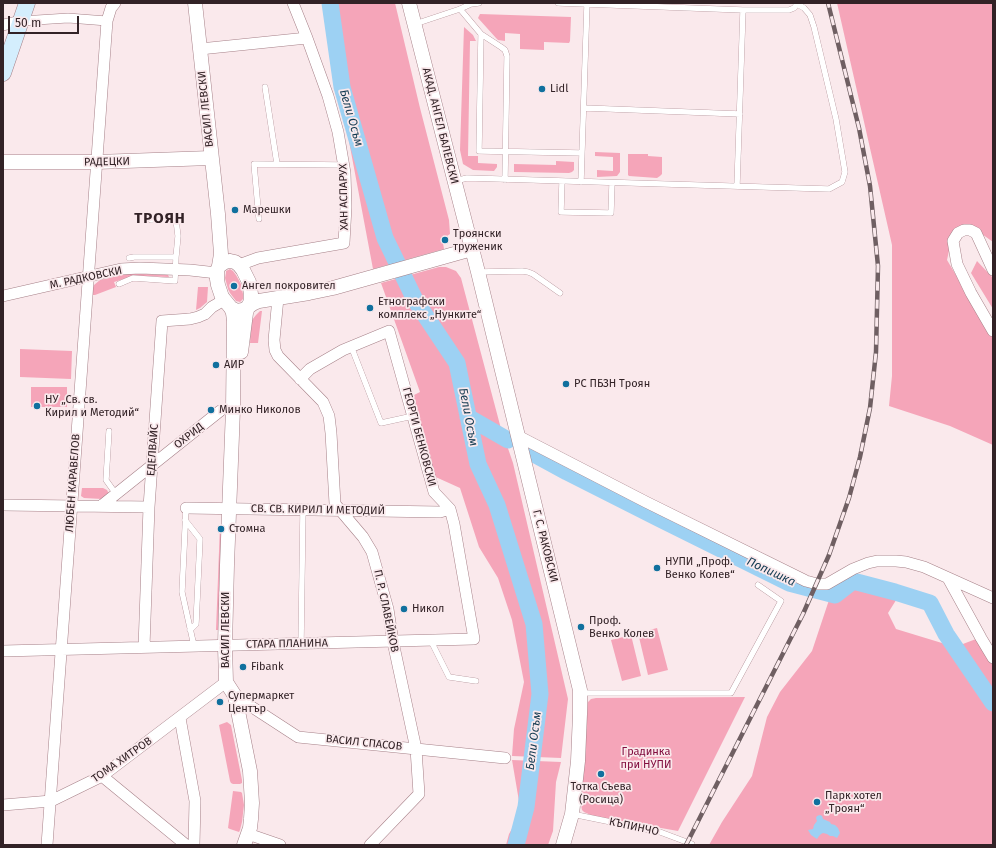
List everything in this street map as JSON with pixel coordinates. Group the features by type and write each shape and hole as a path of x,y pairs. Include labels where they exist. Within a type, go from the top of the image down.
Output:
{"main road":[{"path":"3,73 26,3"}],"street":[{"name":"ЛЮБЕН КАРАВЕЛОВ","path":"47,845 107,20 111,8 115,3"},
{"name":"ВАСИЛ ЛЕВСКИ","path":"195,3 218,214 221,254 218,269"},
{"name":"ХАН АСПАРУХ","path":"237,263 344,243 346,207 344,165 336,124 328,96 293,3"},
{"name":"АКАД. АНГЕЛ БАЛЕВСКИ","path":"409,3 472,249"},
{"path":"3,25 21,20 68,18 107,20"},
{"path":"200,49 307,38"},
{"name":"РАДЕЦКИ","path":"3,162 96,162 211,158"},
{"name":"ВАСИЛ ЛЕВСКИ","path":"218,214 226,243 237,263"},
{"path":"993,270 976,233 970,230 964,230 958,233 953,241 957,264 971,293 993,331"},
{"path":"248,307 251,301 251,294 247,276 237,263 230,261 225,262 218,269 218,285 227,304 237,311 243,310 259,301 333,288 472,249"},
{"name":"Г. С. РАКОВСКИ","path":"472,249 580,690 578,761 572,814 563,845"},
{"name":"М. РАДКОВСКИ","path":"3,296 121,269 218,269"},
{"path":"250,285 259,293 265,295 296,295"},
{"name":"П. Р. СЛАВЕЙКОВ","path":"278,298 274,340 275,350 278,356 322,402 329,416 335,504 363,537 372,552 388,609 392,642 416,749 419,794 370,845"},
{"name":"ВАСИЛ ЛЕВСКИ","path":"227,304 233,313 234,321 227,410 229,508 225,646 226,682 235,696 250,771 252,803 251,819 246,840"},
{"name":"ЕДЕЛВАЙС","path":"144,647 149,507 162,321 198,317 205,314 212,308 227,304"},
{"name":"ВАСИЛ ЛЕВСКИ","path":"227,410 248,307"},
{"name":"ГЕОРГИ БЕНКОВСКИ","path":"300,379 310,369 332,356 351,346 389,330 434,492 450,508"},
{"name":"ОХРИД","path":"101,506 152,465 227,410"},
{"path":"518,436 646,502 806,581 817,584 827,584 853,569 868,563 887,561 906,562 915,564 993,598"},
{"path":"3,505 149,507"},
{"name":"СВ. СВ. КИРИЛ И МЕТОДИЙ","path":"186,508 440,512 450,508"},
{"name":"СТАРА ПЛАНИНА","path":"3,651 474,639 450,508"},
{"path":"948,578 993,658"},
{"name":"ТОМА ХИТРОВ","path":"3,805 51,801 102,776 226,682"},
{"name":"ВАСИЛ СПАСОВ","path":"235,696 298,737 505,758"},
{"path":"180,718 195,802 194,845"},
{"path":"102,776 186,845"},
{"path":"246,840 280,845"}],"lane":[{"path":"414,24 471,4 479,3"},
{"path":"454,181 467,178 829,189 842,182 845,172 836,119 814,26 810,16 798,3 794,8 789,10 743,10 647,4 558,3"},
{"path":"581,182 587,4"},
{"path":"460,9 482,34 501,46 505,50 507,56 505,180"},
{"path":"737,186 743,10"},
{"path":"482,34 479,151 582,153"},
{"path":"265,87 277,164"},
{"path":"584,108 740,114"},
{"path":"259,219 254,164 344,165"},
{"path":"562,181 561,212 611,213 612,183"},
{"path":"119,284 133,278 175,281 178,236 176,220 151,220"},
{"path":"129,258 176,257"},
{"path":"478,272 528,272 560,293"},
{"path":"351,346 381,423 413,416"},
{"path":"109,431 106,480 116,494"},
{"path":"186,508 182,592 194,646"},
{"path":"301,644 303,510"},
{"path":"185,520 200,539 196,624 190,630"},
{"path":"580,693 731,693 781,601 758,585"},
{"path":"431,640 448,677 476,681"},
{"name":"КЪПИНЧО","path":"572,814 660,832 692,845"}],"green space":[{"path":"323,3 395,3 449,220 450,234 442,237 444,249 373,269"},
{"path":"837,3 993,3 993,242 968,224 953,232 947,260 993,337 993,445 950,426 889,406 892,376 892,245"},
{"path":"480,14 571,17 570,41 569,43 544,42 544,50 520,49 520,34 505,33 505,41 498,40 478,18"},
{"path":"464,27 473,35 476,41 470,41 468,156 478,156 478,163 497,164 494,171 473,170 463,164 460,150"},
{"path":"595,152 620,153 620,172 617,176 597,177 597,170 613,171 613,157 595,156"},
{"path":"628,154 648,154 648,156 662,157 662,174 657,178 629,176"},
{"path":"556,161 574,162 574,170 569,173 514,172 514,164 556,165"},
{"path":"977,261 993,278 993,309 971,273"},
{"path":"439,267 446,267 456,271 461,278 500,425 513,463 568,699 561,758 512,756 514,729 524,682 512,620 498,578 479,547 460,488 429,474 408,398 420,392 381,283"},
{"path":"230,269 236,275 241,284 243,299 240,302 236,301 228,289 225,278 226,271"},
{"path":"127,274 168,275 169,277 138,276 124,279 114,282 116,287 92,295 94,285 100,280"},
{"path":"198,287 208,287 207,302 196,310"},
{"path":"260,311 262,311 258,343 250,343 252,320"},
{"path":"20,349 72,351 71,379 20,377"},
{"path":"31,387 67,387 67,407 31,407"},
{"path":"534,450 800,578 794,588 564,477 533,456 532,453"},
{"path":"82,488 103,488 107,490 109,494 102,499 84,498 81,496"},
{"path":"220,525 222,525 218,630 216,630"},
{"path":"861,585 898,597 888,613 896,629 955,647 976,639 993,665 993,845 709,845 752,776 767,717 780,692 812,651 833,588"},
{"path":"657,628 668,670 648,675 638,633"},
{"path":"631,635 641,676 622,681 611,640"},
{"name":"Градинка при НУПИ","path":"745,697 678,831 593,816 582,810 581,805 588,702 591,699"},
{"path":"227,722 231,725 242,780 242,783 240,784 233,784 230,781 219,725"},
{"path":"512,760 561,762 556,782 553,831 548,845 506,845 509,834 521,813"},
{"path":"233,791 242,793 244,805 239,832 228,828"}],"water":[{"path":"820,815 823,819 838,828 840,833 837,838 823,833 817,839 811,835 808,830 813,829 817,821 817,816"}],"waterway":[{"name":"Бели Осъм","path":"330,3 342,87 385,238 415,300 457,363 478,464 497,505 534,624 540,694 526,807 516,845"},
{"name":"Попишка","path":"468,417 508,440"},
{"name":"Попишка","path":"534,454 789,583 835,595 853,581 930,603 946,634 993,703"}],"railway":[{"path":"686,845 803,614 829,555 849,498 860,457 870,408 876,352 878,266 870,186 859,128 828,3"}],"place":[{"name":"Lidl","path":"542,89"},
{"name":"Марешки","path":"235,210"},
{"name":"Троянски труженик","path":"445,240"},
{"name":"Ангел покровител","path":"234,286"},
{"name":"Етнографски комплекс „Нунките“","path":"370,308"},
{"name":"АИР","path":"216,365"},
{"name":"РС ПБЗН Троян","path":"566,384"},
{"name":"НУ „Св. св. Кирил и Методий“","path":"37,406"},
{"name":"Минко Николов","path":"211,410"},
{"name":"Стомна","path":"221,529"},
{"name":"НУПИ „Проф. Венко Колев“","path":"657,568"},
{"name":"Никол","path":"404,609"},
{"name":"Проф. Венко Колев","path":"581,627"},
{"name":"Fibank","path":"243,667"},
{"name":"Супермаркет Център","path":"220,702"},
{"name":"Тотка Съева (Росица)","path":"601,774"},
{"name":"Парк хотел „Троян“","path":"817,802"}],"district":[{"name":"ТРОЯН","path":"160,219"}]}
